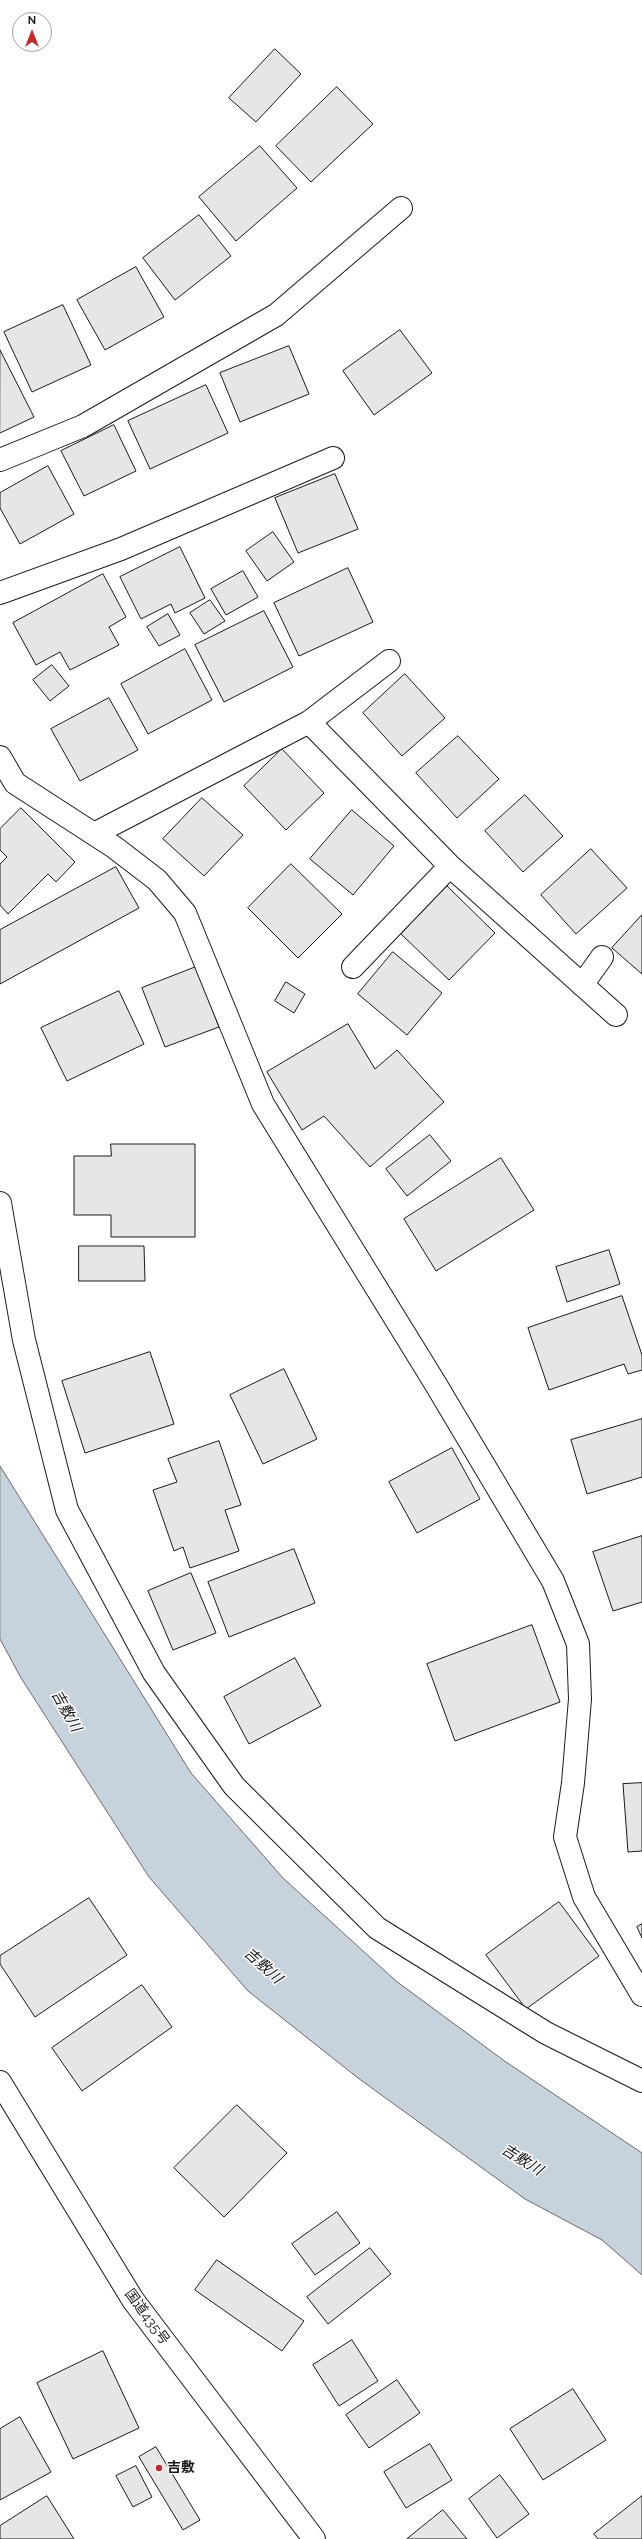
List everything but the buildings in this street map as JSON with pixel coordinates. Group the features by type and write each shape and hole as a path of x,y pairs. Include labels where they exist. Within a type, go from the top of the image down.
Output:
{"main road":[{"path":"0,460 83,426 276,315 401,208"},
{"path":"0,593 121,550 333,458"},
{"path":"94,834 309,722 389,661"},
{"path":"309,722 450,866 616,1015"},
{"path":"0,757 15,783 94,834 157,880 185,913 263,1104 435,1383 553,1581 578,1644 580,1699 573,1783 565,1837 584,1897 642,1995"},
{"path":"353,967 450,866"},
{"path":"582,985 602,957"},
{"path":"0,1203 24,1340 67,1510 154,1673 234,1786 376,1928 546,2033 642,2080"},
{"name":"国道435号","path":"0,2082 134,2300 314,2539"}],"water":[{"name":"吉敷川","path":"0,1466 191,1773 283,1878 396,1981 506,2062 642,2153 642,2275 602,2240 525,2199 358,2078 248,1991 149,1877 21,1678 0,1639"}],"place":[{"name":"吉敷","path":"159,2468"}]}
